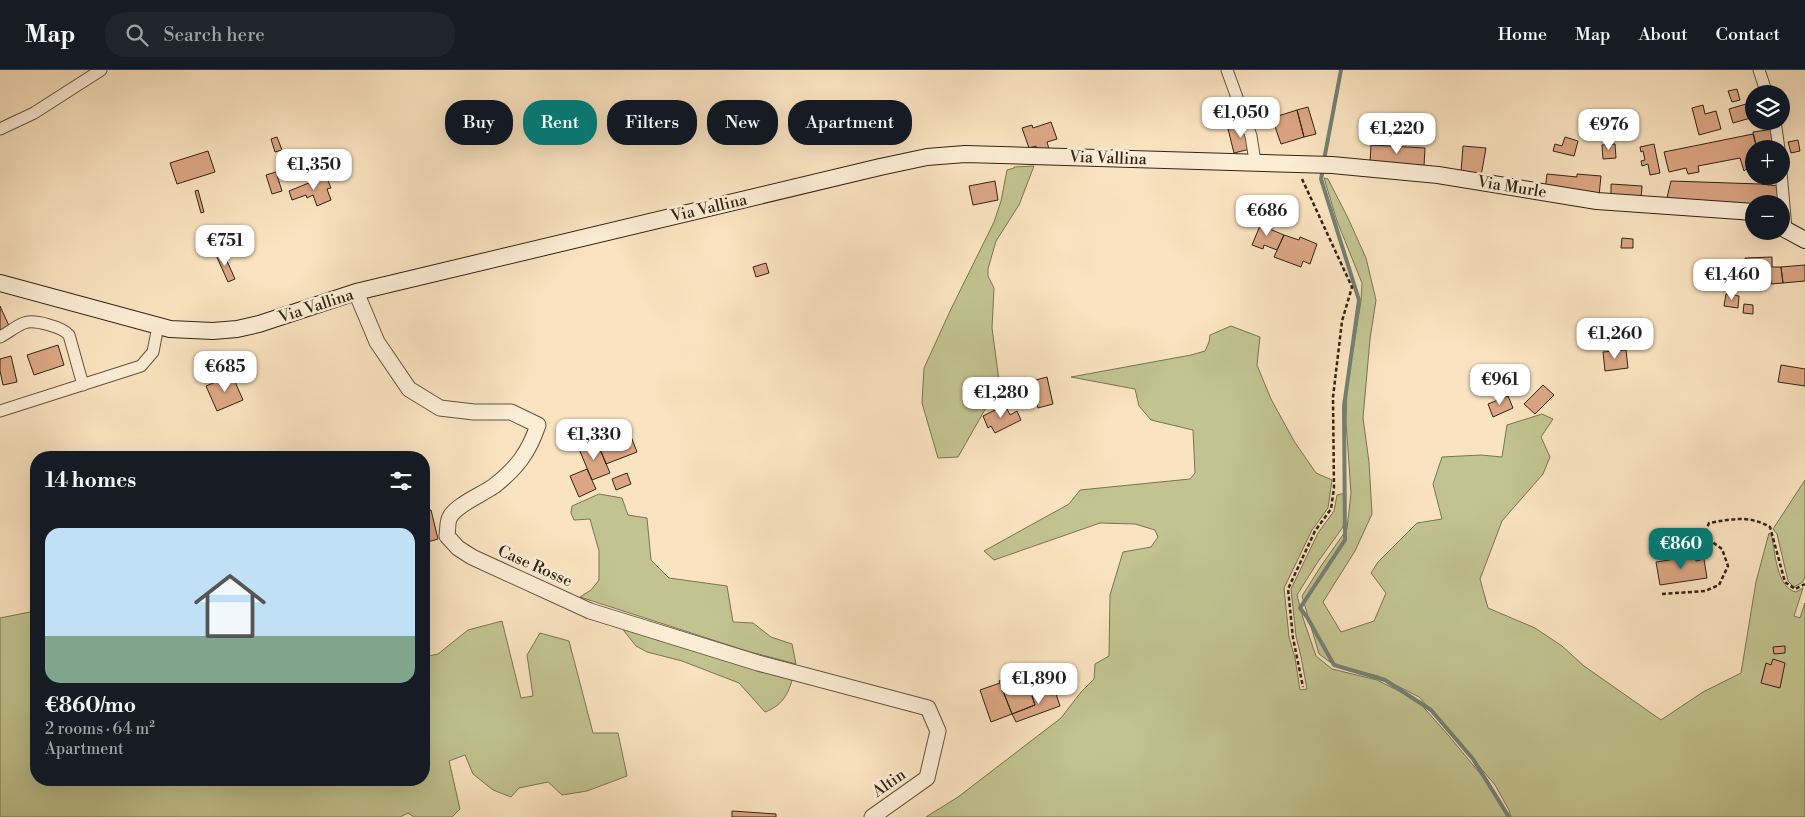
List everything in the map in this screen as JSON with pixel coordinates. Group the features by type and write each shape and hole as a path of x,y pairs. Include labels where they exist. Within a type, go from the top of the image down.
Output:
{"main road":[{"name":"Via Vallina","path":"0,283 170,329 213,331 237,329 259,324 356,292 870,169 927,158 965,154 1270,162"},
{"name":"Via Murle","path":"1270,162 1332,165 1438,175 1597,202 1745,211"},
{"path":"1790,231 1805,240"}],"street":[{"path":"0,129 34,113 101,70"},
{"path":"1227,70 1251,136 1255,161 1270,162"},
{"path":"1759,70 1764,85"},
{"name":"Case Rosse","path":"356,292 377,342 409,389 440,408 474,412 511,412 538,424 532,444 520,461 494,486 463,504 450,516 447,536 458,548 472,557 590,611 758,662 928,708 938,731 927,778"},
{"path":"0,337 24,323 30,322 65,330 69,335 82,385"},
{"path":"0,411 141,366 153,352 158,326"},
{"name":"Altin","path":"872,817 927,778"}],"path":[{"path":"1296,164 1352,287 1342,321 1333,397 1334,488 1332,510 1315,531 1288,589 1293,638 1303,687"},
{"path":"1662,594 1705,591 1719,585 1728,566 1722,549 1704,536 1709,523 1731,519 1757,520 1770,527 1785,582 1795,589 1805,584"}],"green space":[{"path":"1034,166 1019,205 996,241 988,269 988,276 994,288 992,328 1000,388 995,392 958,457 938,458 922,403 924,368 994,222 1001,201 1007,170 1014,167"},
{"path":"1324,178 1328,179 1366,258 1376,300 1370,339 1363,418 1369,462 1372,514 1355,551 1323,602 1341,632 1374,621 1386,593 1371,573 1378,562 1417,523 1442,519 1433,484 1442,457 1481,455 1502,457 1507,425 1542,414 1553,419 1541,437 1550,457 1543,474 1502,521 1480,579 1488,608 1535,628 1562,646 1584,666 1661,720 1703,692 1741,673 1756,582 1769,533 1772,537 1778,569 1785,584 1796,592 1803,588 1794,616 1800,618 1805,603 1805,817 1511,817 1495,785 1419,697 1378,676 1334,665 1319,654 1302,596 1347,529 1351,493 1346,422 1347,385 1361,301 1362,283 1337,221"},
{"path":"1231,326 1260,337 1257,365 1271,399 1294,441 1316,473 1332,480 1328,508 1312,530 1284,588 1289,637 1295,658 1300,690 1307,689 1296,636 1291,589 1318,533 1334,511 1337,495 1346,493 1343,527 1297,595 1316,656 1332,669 1377,680 1417,700 1492,788 1507,817 926,817 958,797 1061,718 1081,692 1094,679 1095,664 1109,656 1110,595 1123,552 1151,547 1158,537 1155,530 1135,524 1100,523 994,560 984,551 1069,504 1080,490 1190,479 1195,473 1193,430 1151,420 1139,406 1135,389 1071,377 1205,351 1210,335"},
{"path":"1805,480 1805,576 1803,582 1794,587 1788,581 1777,534 1773,529"},
{"path":"599,494 622,498 628,515 647,518 651,560 669,578 727,586 733,622 753,623 771,637 792,644 796,664 747,651 580,597 591,590 599,580 599,551 590,519 574,520 571,513 572,506"},
{"path":"30,612 30,786 430,786 430,656 438,654 468,630 502,621 521,698 533,696 527,655 540,633 569,641 593,733 618,733 627,776 587,791 562,795 548,782 519,788 511,797 493,790 473,774 465,755 449,761 460,809 452,817 414,817 408,813 400,817 0,817 0,618"},
{"path":"622,623 794,672 790,685 781,701 765,712 739,683 682,661 647,652 636,646 624,631"}],"building":[{"path":"1737,89 1740,100 1732,102 1728,91"},
{"path":"1745,104 1745,120 1733,123 1729,109"},
{"path":"1703,105 1705,114 1716,111 1721,129 1699,135 1692,108"},
{"path":"1308,107 1316,134 1304,137 1297,110"},
{"path":"1297,110 1304,137 1281,144 1272,118"},
{"path":"1415,116 1431,120 1427,134 1411,129"},
{"path":"1051,122 1057,139 1047,142 1049,149 1038,153 1036,146 1029,148 1022,128 1032,125 1033,128"},
{"path":"1246,125 1254,148 1234,153 1228,129"},
{"path":"1774,130 1776,140 1755,140 1753,132"},
{"path":"1753,134 1755,140 1745,140 1744,171 1740,158 1698,166 1699,172 1688,174 1686,168 1669,172 1664,152"},
{"path":"277,137 282,150 275,152 271,139"},
{"path":"1565,137 1578,141 1574,156 1553,151 1555,144 1562,146"},
{"path":"1798,140 1800,151 1791,153 1790,142"},
{"path":"1615,144 1616,158 1603,159 1602,145"},
{"path":"1654,144 1660,173 1650,175 1648,164 1642,166 1641,161 1645,160 1640,147"},
{"path":"1371,145 1425,148 1424,166 1370,163"},
{"path":"1463,146 1486,148 1481,176 1461,172"},
{"path":"208,151 215,172 177,184 170,163"},
{"path":"286,155 288,159 292,157 297,168 293,170 294,174 290,176 286,167 282,168 278,158"},
{"path":"276,172 282,191 272,194 266,175"},
{"path":"1547,174 1577,177 1577,174 1601,176 1599,196 1545,190"},
{"path":"326,176 331,188 327,189 331,200 317,206 313,195 307,198 306,195 292,200 289,191"},
{"path":"995,181 998,200 973,205 969,186"},
{"path":"1671,181 1779,186 1778,195 1745,195 1745,203 1666,202"},
{"path":"1611,184 1642,186 1641,200 1611,198"},
{"path":"198,190 204,212 201,213 195,191"},
{"path":"1262,221 1271,226 1272,230 1284,235 1277,250 1264,245 1263,249 1252,245"},
{"path":"1284,235 1299,240 1300,237 1317,244 1310,264 1303,261 1301,267 1274,257"},
{"path":"1622,238 1633,239 1633,248 1621,248"},
{"path":"223,252 235,279 228,282 216,255"},
{"path":"1772,257 1772,267 1781,267 1783,283 1771,284 1771,280 1755,282 1756,286 1723,289 1722,265 1747,267 1745,258"},
{"path":"766,263 769,273 756,277 753,267"},
{"path":"1805,265 1805,281 1783,283 1781,267"},
{"path":"1726,294 1739,296 1738,308 1724,306"},
{"path":"1744,304 1753,305 1753,314 1743,313"},
{"path":"0,306 10,328 0,332"},
{"path":"58,345 64,365 34,375 27,355"},
{"path":"1626,350 1628,368 1605,371 1603,352"},
{"path":"11,356 17,382 3,385 0,359"},
{"path":"1781,365 1805,369 1805,386 1778,382"},
{"path":"232,375 243,400 217,411 206,386"},
{"path":"1047,377 1053,404 1038,408 1032,381"},
{"path":"1543,385 1554,395 1535,414 1524,404"},
{"path":"1508,396 1513,408 1493,417 1488,404"},
{"path":"1005,405 1010,415 1017,411 1021,420 995,433 991,426 988,428 983,416"},
{"path":"628,429 637,452 606,464 597,442"},
{"path":"597,442 610,473 592,480 579,449"},
{"path":"587,469 596,489 579,497 570,476"},
{"path":"627,473 631,484 616,490 612,479"},
{"path":"430,510 438,539 430,541"},
{"path":"1695,556 1696,561 1704,559 1707,578 1660,585 1656,562"},
{"path":"1785,646 1785,653 1774,654 1773,647"},
{"path":"1773,659 1785,663 1780,688 1761,683 1766,663 1771,665"},
{"path":"1033,668 1036,677 1039,676 1045,691 1032,696 1035,705 1012,714 999,681"},
{"path":"1000,683 1012,714 991,722 980,690"},
{"path":"1049,684 1051,695 1056,694 1060,706 1016,722 1012,714 1035,705 1032,696 1045,691 1043,686"},
{"path":"732,811 776,814 776,817 732,817"}],"waterway":[{"path":"1324,160 1341,70"},
{"path":"1323,169 1321,179 1359,300 1344,406 1345,540 1300,608 1334,665 1385,680 1431,710 1473,759 1509,817"}]}
